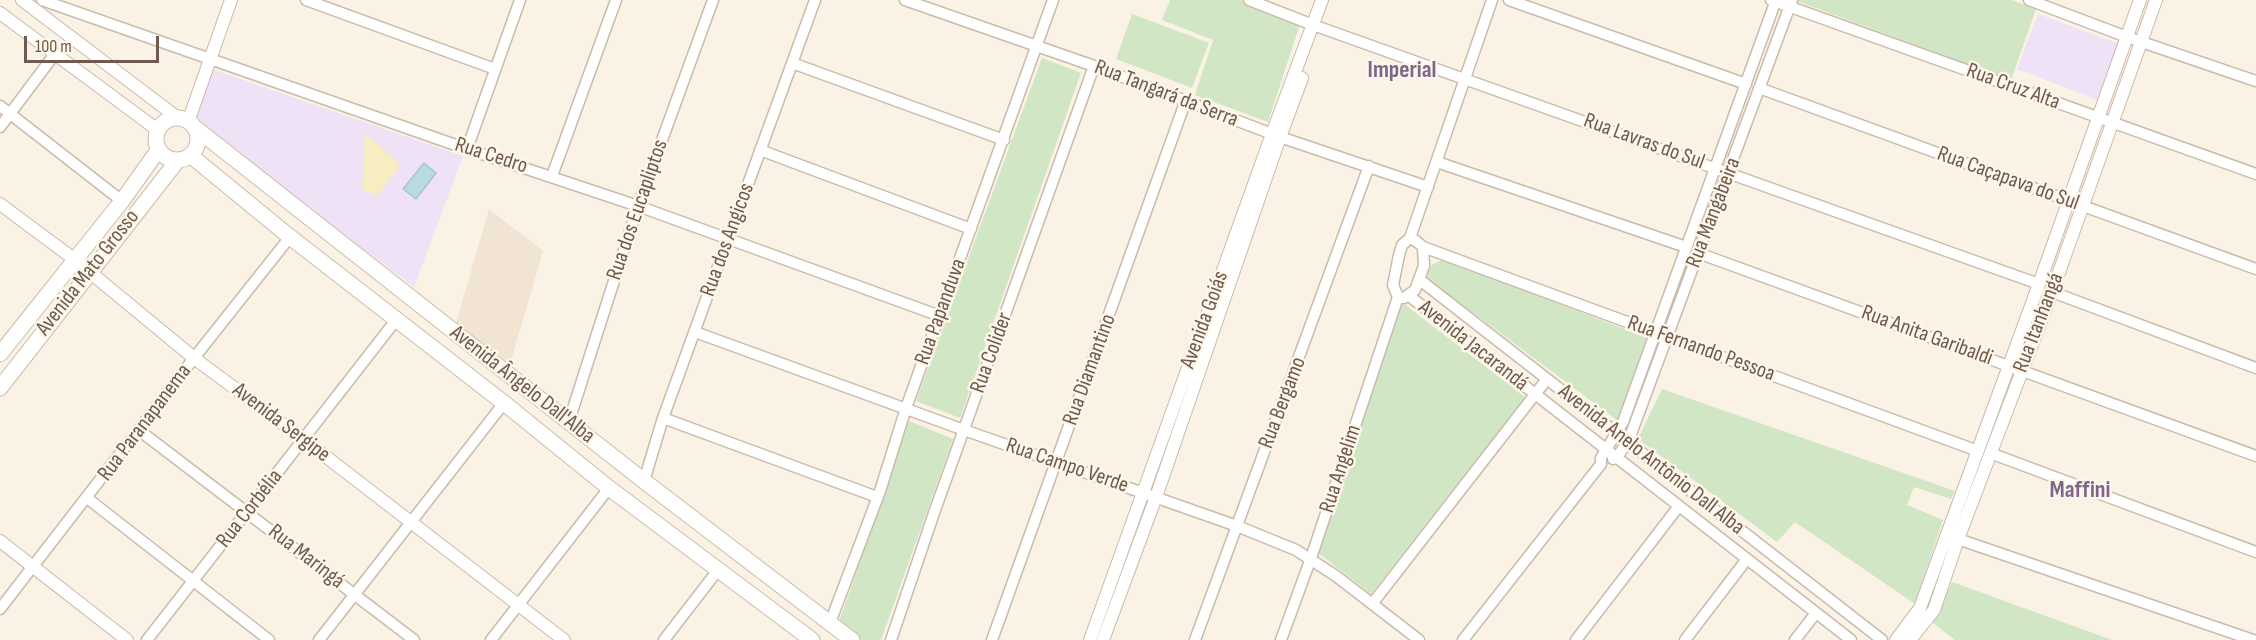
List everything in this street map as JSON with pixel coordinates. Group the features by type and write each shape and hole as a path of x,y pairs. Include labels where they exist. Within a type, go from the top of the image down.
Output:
{"main road":[{"path":"166,122 187,122 198,138 197,143 184,158 170,159 159,149 156,141 159,131 166,122"},
{"name":"Avenida Ângelo Dall'Alba","path":"187,122 644,481 852,640"},
{"name":"Avenida Mato Grosso","path":"0,354 122,201 159,149"},
{"name":"Avenida Ângelo Dall'Alba","path":"184,158 504,402 609,488 812,640"},
{"name":"Avenida Mato Grosso","path":"0,388 89,272 184,158"},
{"path":"476,381 478,369 486,363 494,363"},
{"path":"550,440 564,435 569,421"}],"street":[{"name":"Avenida Ângelo Dall'Alba","path":"22,0 187,122"},
{"name":"Rua Cedro","path":"42,0 467,149 638,206 940,316"},
{"path":"187,122 231,0"},
{"path":"306,0 495,69"},
{"path":"467,149 520,0"},
{"path":"552,176 616,0"},
{"name":"Rua dos Eucapliptos","path":"569,421 638,206 713,0"},
{"name":"Rua dos Angicos","path":"644,481 663,418 815,0"},
{"name":"Rua Tangará da Serra","path":"905,0 1094,66 1276,135 1428,187"},
{"name":"Rua Papanduva","path":"830,623 1053,0"},
{"name":"Rua Lavras do Sul","path":"1249,0 1317,27 2039,284"},
{"name":"Avenida Goiás","path":"1317,27 1322,0"},
{"name":"Avenida Goiás","path":"1090,640 1276,135 1317,27 1331,0"},
{"path":"1424,247 1425,267 1420,280 1415,290 1403,296 1393,285 1402,245 1410,238 1492,0"},
{"path":"1509,0 1746,84"},
{"name":"Rua Mangabeira","path":"1601,464 1601,458 1623,422 1716,168 1774,0"},
{"name":"Rua Cruz Alta","path":"1774,0 1791,3 2111,123 2256,174"},
{"path":"2029,0 2127,37 2256,81"},
{"name":"Rua Itanhangá","path":"1984,452 2008,366 2140,0"},
{"name":"Rua Itanhangá","path":"1896,640 1920,608 1952,537 1984,452 2021,370 2052,292 2156,0"},
{"name":"Rua Mangabeira","path":"1617,458 1628,442 1669,337 1791,3"},
{"path":"0,13 159,131"},
{"path":"0,127 54,55"},
{"path":"792,63 1004,140"},
{"name":"Rua Colider","path":"891,640 1094,66"},
{"name":"Rua Caçapava do Sul","path":"1760,88 2256,269"},
{"name":"Rua Diamantino","path":"992,640 1186,100"},
{"path":"0,106 122,201"},
{"name":"Avenida Goiás","path":"1103,640 1156,497 1276,135"},
{"path":"760,150 971,229"},
{"path":"1437,162 1686,248"},
{"name":"Rua Bergamo","path":"1195,640 1369,166"},
{"name":"Avenida Sergipe","path":"0,204 74,259 194,358 564,640"},
{"name":"Rua Paranapanema","path":"0,609 290,237"},
{"name":"Rua Fernando Pessoa","path":"1410,238 1424,247 2256,552"},
{"name":"Rua Anita Garibaldi","path":"1698,253 2256,456"},
{"name":"Avenida Anelo Antônio Dall Alba","path":"1420,280 1882,640"},
{"path":"2052,292 2256,368"},
{"name":"Avenida Jacarandá","path":"1403,296 1607,449 1851,640"},
{"name":"Rua Angelim","path":"1281,640 1403,296"},
{"name":"Rua Corbélia","path":"147,640 396,320"},
{"name":"Rua Campo Verde","path":"695,332 1237,526 1296,550 1311,558 1419,640"},
{"path":"1372,604 1546,379"},
{"path":"319,640 504,402"},
{"path":"663,418 877,497"},
{"name":"Rua Maringá","path":"140,431 414,640"},
{"path":"1463,640 1601,464 1617,458"},
{"path":"491,640 609,488"},
{"path":"87,498 269,640"},
{"path":"1576,640 1679,506"},
{"path":"1952,537 2253,640"},
{"name":"Rua Itanhangá","path":"1910,640 1934,610 1952,537"},
{"path":"0,541 127,640"},
{"path":"1685,640 1747,559"},
{"path":"664,640 718,570"},
{"path":"1795,640 1816,613"}],"shaded area":[{"path":"2038,14 2119,44 2098,100 2017,69"},
{"path":"211,69 463,156 414,287 196,124 195,117"},
{"path":"489,209 543,251 510,364 456,323"}],"green space":[{"path":"1170,0 1245,0 1301,21 1268,122 1195,95 1213,40 1162,20"},
{"path":"1794,0 2011,0 2036,9 2011,80"},
{"path":"1132,14 1209,43 1192,88 1116,59"},
{"path":"1042,58 1081,73 960,418 916,401"},
{"path":"1443,259 1650,339 1618,421 1428,279 1428,272 1432,265"},
{"path":"1404,304 1525,397 1371,594 1317,552 1400,308"},
{"path":"1662,389 1955,491 1951,499 1914,487 1907,505 1943,520 1915,604 1795,522 1777,542 1638,439"},
{"path":"909,421 953,439 881,640 858,640 838,625"},
{"path":"1952,582 2112,640 1955,640 1933,623"}],"sand":[{"path":"365,133 401,165 376,197 362,188"}],"water":[{"path":"424,163 436,173 416,199 403,189"}],"district":[{"name":"Imperial","path":"1402,71"},
{"name":"Maffini","path":"2080,491"}]}
